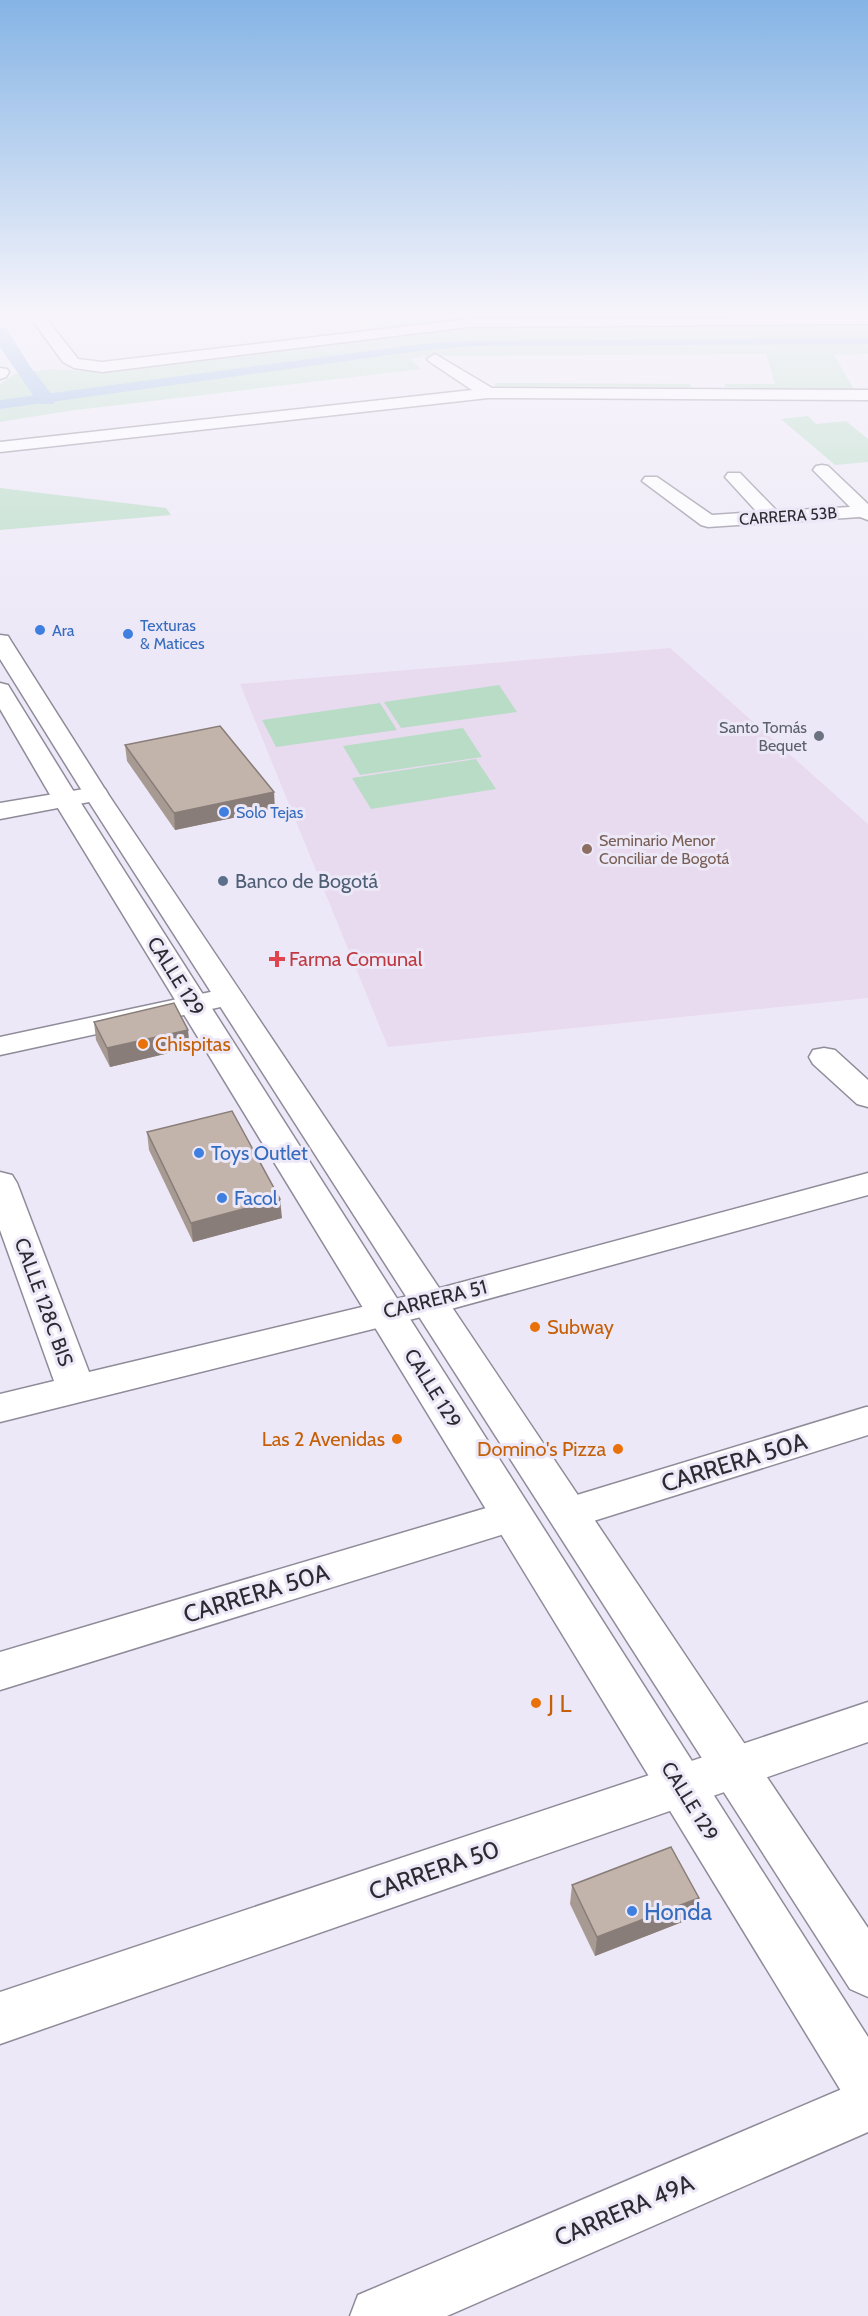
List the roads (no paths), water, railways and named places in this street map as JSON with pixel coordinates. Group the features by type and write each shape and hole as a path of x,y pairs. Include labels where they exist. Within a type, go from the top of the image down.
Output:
{"street":[{"path":"0,447 198,425"},
{"path":"822,470 867,512"},
{"path":"734,477 773,518"},
{"name":"CARRERA 53B","path":"651,481 708,521 867,512"},
{"name":"CALLE 129","path":"0,641 81,797"},
{"name":"CALLE 129","path":"0,690 81,797 212,1001 429,1303 868,1972"},
{"path":"0,811 81,797"},
{"path":"0,1046 212,1001"},
{"name":"CALLE 129","path":"212,1001 386,1312 868,2085"},
{"path":"824,1057 868,1097"},
{"name":"CALLE 128C BIS","path":"0,1183 76,1388"},
{"name":"CARRERA 51","path":"0,1408 429,1303 868,1184"},
{"name":"CARRERA 50A","path":"568,1513 866,1422"},
{"name":"CARRERA 50A","path":"0,1671 513,1516"},
{"name":"CARRERA 50","path":"0,2018 868,1722"},
{"name":"CARRERA 49A","path":"379,2316 868,2105"}],"place":[{"name":"Ara","path":"40,630"},
{"name":"Texturas & Matices","path":"128,634"},
{"name":"Santo Tomás Bequet","path":"819,736"},
{"name":"Solo Tejas","path":"224,812"},
{"name":"Seminario Menor Conciliar de Bogotá","path":"587,849"},
{"name":"Banco de Bogotá","path":"223,881"},
{"name":"Farma Comunal","path":"277,959"},
{"name":"Chispitas","path":"143,1044"},
{"name":"Toys Outlet","path":"199,1153"},
{"name":"Facol","path":"222,1198"},
{"name":"Subway","path":"535,1327"},
{"name":"Las 2 Avenidas","path":"397,1439"},
{"name":"Domino's Pizza","path":"618,1449"},
{"name":"J L","path":"536,1703"},
{"name":"Honda","path":"632,1911"}]}
